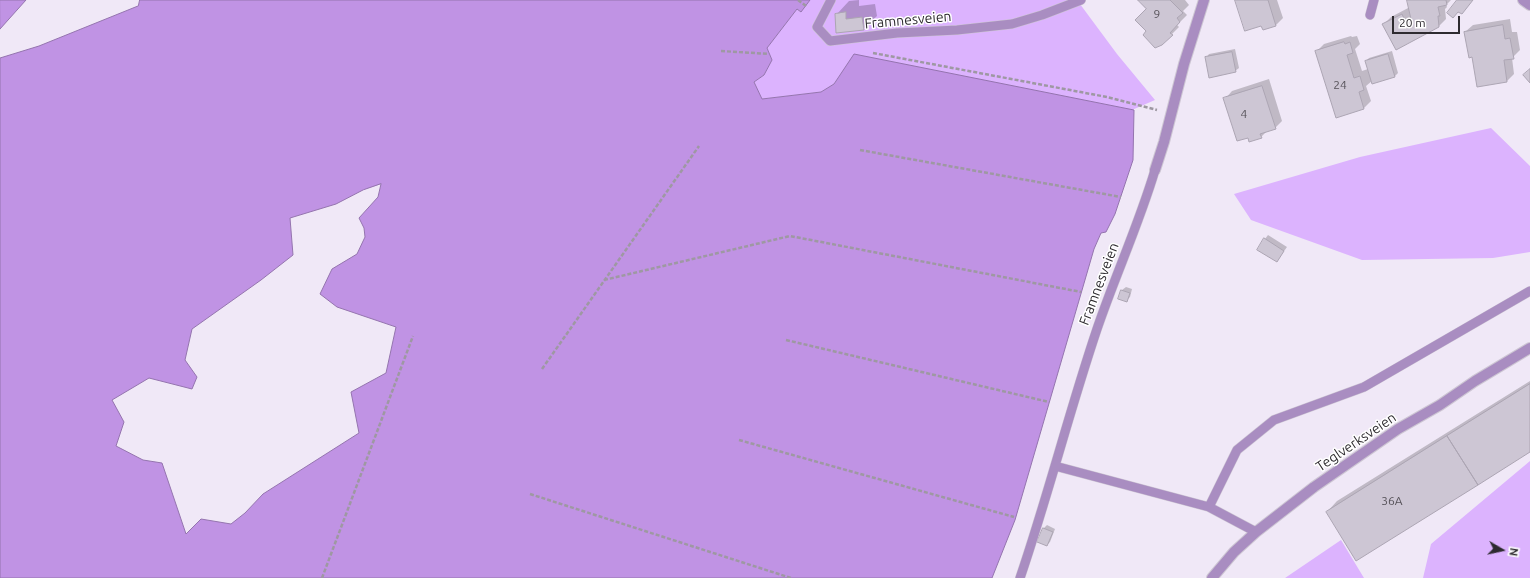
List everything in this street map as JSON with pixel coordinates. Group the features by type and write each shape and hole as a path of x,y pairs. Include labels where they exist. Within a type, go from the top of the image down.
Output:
{"street":[{"name":"Framnesveien","path":"1155,170 1172,113 1184,64 1204,0"},
{"path":"1523,0 1530,5"},
{"name":"Teglverksveien","path":"1212,578 1234,552 1256,532 1314,487 1398,429 1440,405 1475,381 1530,348"}],"lane":[{"name":"Framnesveien","path":"831,0 817,28 830,42 897,33 957,30 1012,24 1082,0"},
{"path":"1370,14 1374,0"},
{"name":"Framnesveien","path":"1020,578 1035,535 1098,324 1110,289 1149,191 1155,170"},
{"path":"1209,507 1237,450 1274,420 1364,388 1530,291"},
{"path":"1055,466 1209,507 1256,532"}],"path":[{"path":"798,0 806,6"},
{"path":"851,39 875,54 1107,97 1172,113"},
{"path":"721,51 769,54"},
{"path":"542,369 699,146"},
{"path":"860,150 1121,197"},
{"path":"604,280 790,236 1081,292"},
{"path":"322,578 413,336"},
{"path":"786,340 1049,402"},
{"path":"739,440 1014,517"},
{"path":"530,494 791,578"}],"shaded area":[{"path":"0,0 26,0 0,29"},
{"path":"140,0 810,0 801,12 797,9 767,48 772,60 764,75 754,82 762,99 821,92 834,84 854,54 1134,110 1133,160 1115,214 1106,232 1101,233 1094,249 1015,520 992,578 0,578 0,58 39,46 138,6","holes":["381,184 378,197 359,218 364,228 365,237 357,254 332,269 320,294 337,307 396,327 386,373 351,392 359,433 263,494 245,513 231,524 201,519 186,534 162,463 143,460 116,446 124,422 112,400 149,378 192,389 197,377 185,360 192,329 261,280 293,255 290,218 336,204 363,190"]},
{"path":"810,0 1077,0 1117,54 1155,100 1132,110 854,55 834,84 821,92 762,99 754,82 764,75 772,60 767,48 797,9 801,12"},
{"path":"1491,128 1530,166 1530,252 1493,258 1362,260 1251,220 1234,194 1360,157"},
{"path":"1530,461 1530,578 1423,578 1431,544"},
{"path":"1341,540 1364,578 1285,578"}],"building":[{"path":"1138,0 1170,0 1183,13 1177,18 1180,22 1170,33 1173,35 1162,45 1155,48 1143,35 1146,31 1135,20 1146,9"},
{"path":"1235,0 1268,0 1276,26 1263,30 1261,26 1245,31"},
{"path":"1407,0 1446,0 1447,5 1438,7 1440,16 1438,16 1439,27 1396,50 1382,24 1402,14 1406,23 1411,21"},
{"path":"1457,0 1473,0 1462,14 1458,12 1453,18 1447,13"},
{"path":"846,12 846,19 862,17 864,30 836,33 835,14"},
{"path":"1503,25 1505,39 1510,38 1514,59 1504,60 1507,82 1477,87 1472,57 1469,58 1464,32"},
{"path":"1344,42 1345,44 1350,42 1353,53 1347,55 1354,78 1360,76 1364,90 1359,92 1364,109 1336,118 1315,51"},
{"path":"1232,52 1236,72 1209,78 1205,57"},
{"path":"1388,54 1395,77 1372,84 1365,61"},
{"path":"1530,69 1530,83 1523,75"},
{"path":"1262,86 1276,129 1260,134 1262,138 1249,142 1248,138 1237,141 1223,98"},
{"path":"1264,238 1284,251 1277,262 1257,250"},
{"path":"1121,290 1130,293 1127,302 1118,299"},
{"path":"1530,384 1530,452 1478,485 1447,436"},
{"path":"1447,436 1478,485 1356,561 1326,512"},
{"path":"1043,528 1053,532 1047,546 1037,542"}]}
